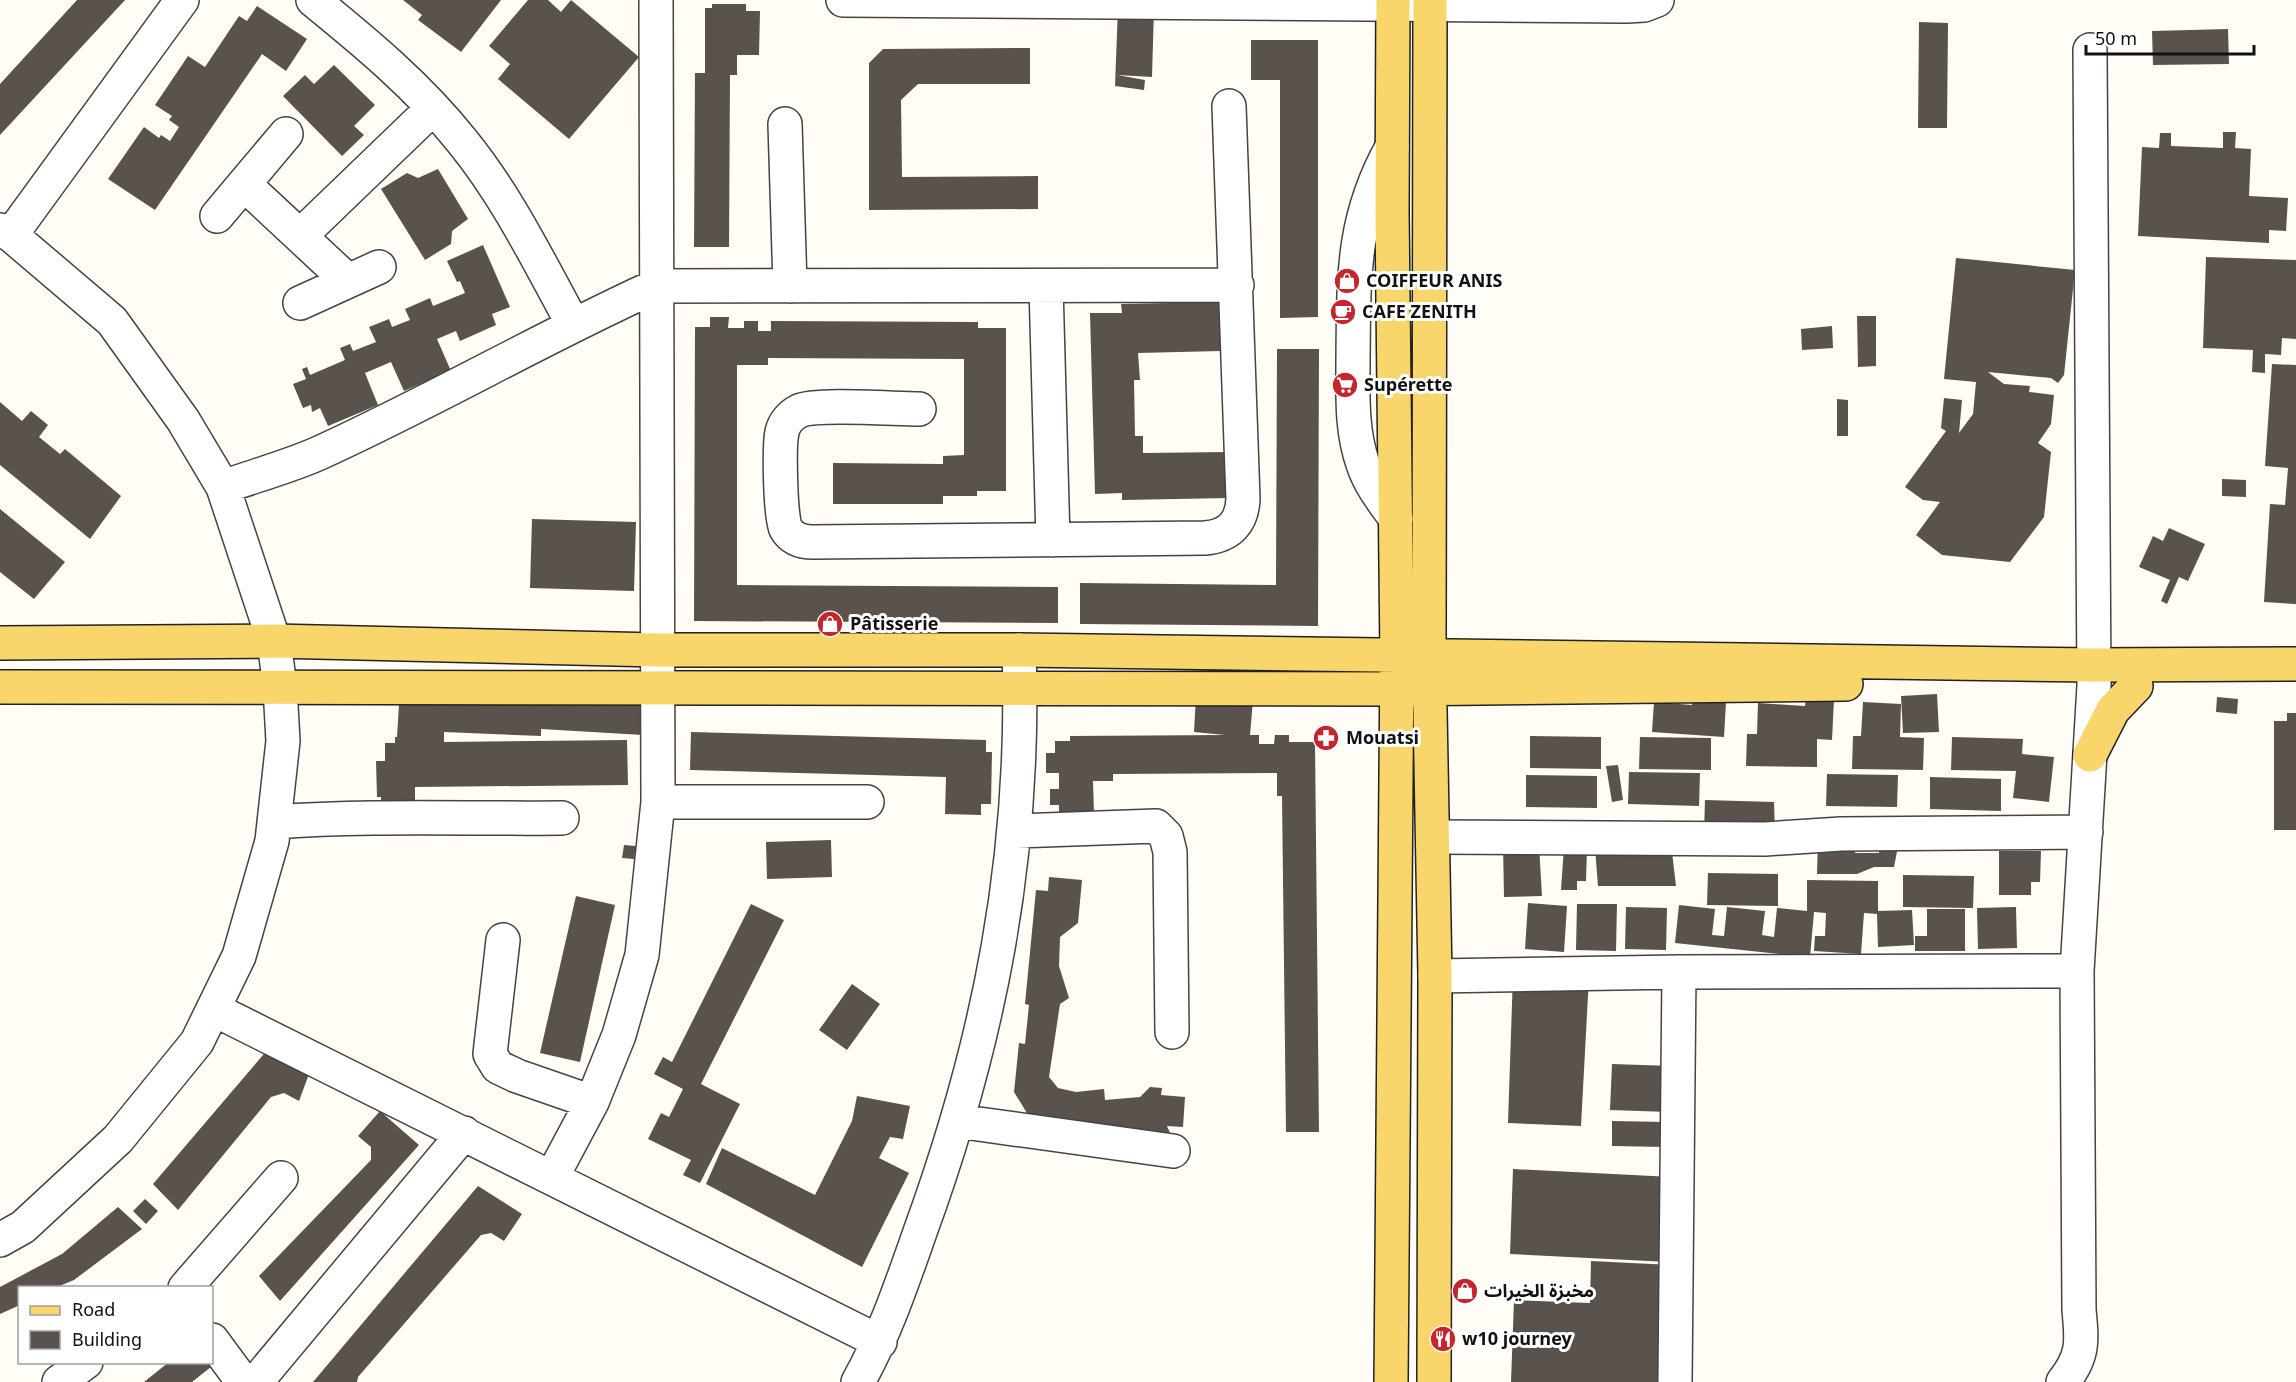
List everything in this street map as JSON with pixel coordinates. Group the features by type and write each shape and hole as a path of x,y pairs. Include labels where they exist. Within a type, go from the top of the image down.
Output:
{"main road":[{"path":"1391,1382 1396,656 1393,3"},
{"path":"1430,3 1429,656 1435,976 1434,1382"},
{"path":"0,642 274,641 658,650 1019,650 1429,656 2094,675 2136,686 2296,684"},
{"path":"0,687 1431,688 1732,684 2094,675 2296,664"},
{"path":"2090,755 2109,717 2136,686"}],"street":[{"path":"0,1240 23,1227 118,1139 197,1042 239,956 272,842 283,741 280,687 274,641 223,487 183,420 112,321 6,233 182,0"},
{"path":"314,0 369,45 434,108 464,142 506,204 573,324"},
{"path":"552,1177 592,1102 619,1035 642,955 658,802 656,0"},
{"path":"843,0 1627,6 1644,5 1657,0"},
{"path":"2090,50 2094,675 2077,971 2079,1310 2083,1346 2094,1382"},
{"path":"919,409 815,408 797,412 790,417 784,425 781,443 783,522 791,536 797,540 813,542 1053,540 1218,537 1229,532 1243,512 1243,500 1229,106"},
{"path":"301,235 434,108"},
{"path":"785,124 790,286"},
{"path":"216,216 286,134"},
{"path":"244,184 348,281"},
{"path":"300,303 379,267"},
{"path":"223,487 315,455 446,391 573,324 656,286 1237,285"},
{"path":"1046,286 1053,540"},
{"path":"858,1382 880,1342 957,1121 996,968 1016,831 1019,650"},
{"path":"658,802 867,802"},
{"path":"274,822 333,818 368,820 562,818"},
{"path":"1016,831 1156,826 1163,831 1169,842 1170,852 1172,1032"},
{"path":"1434,837 1765,839 1841,834 2086,832"},
{"path":"503,940 490,1054 498,1067 517,1076 592,1102"},
{"path":"1435,976 1679,972 2077,971"},
{"path":"1675,1382 1679,972"},
{"path":"213,1009 880,1342"},
{"path":"957,1121 1173,1151"},
{"path":"256,1382 464,1133"},
{"path":"186,1286 281,1178"},
{"path":"213,1341 243,1382"},
{"path":"2063,1382 2072,1371 2083,1346"},
{"path":"59,1382 83,1364"}],"building":[{"path":"77,0 125,0 0,135 0,84"},
{"path":"403,0 501,0 461,52 418,20 422,15"},
{"path":"528,0 548,0 561,12 571,0 639,57 569,139 498,79 510,64 489,46"},
{"path":"712,4 746,4 746,11 760,11 759,55 737,55 737,75 730,75 729,247 694,247 695,73 705,73 705,8 712,8"},
{"path":"257,6 307,39 286,71 262,54 155,210 108,179 144,127 159,138 161,135 170,141 179,127 169,120 172,116 155,105 188,56 205,67 239,16 247,21"},
{"path":"1118,7 1154,8 1152,77 1117,75 1145,80 1144,90 1115,86"},
{"path":"1919,22 1948,23 1947,128 1918,128"},
{"path":"2228,29 2229,64 2153,65 2152,31"},
{"path":"1251,40 1318,40 1318,317 1280,318 1280,80 1251,80"},
{"path":"1030,48 1030,84 918,84 901,100 902,177 1038,176 1038,209 869,210 869,63 883,49"},
{"path":"334,65 375,105 354,126 364,135 342,156 283,96 305,75 314,84"},
{"path":"2223,132 2236,132 2235,148 2251,149 2249,196 2288,198 2286,231 2269,230 2269,243 2138,236 2142,147 2159,148 2160,133 2171,133 2171,146 2223,148"},
{"path":"438,169 468,219 452,231 451,244 425,260 381,189 407,173 418,178"},
{"path":"483,245 510,307 492,314 496,325 460,341 456,331 437,339 451,371 404,391 391,362 365,373 378,405 328,426 320,408 312,412 311,405 303,408 293,384 306,379 302,369 307,367 310,375 345,360 340,348 350,344 353,351 376,342 369,327 389,319 392,327 410,320 405,309 430,298 433,306 465,293 447,261"},
{"path":"2206,257 2296,260 2296,339 2282,338 2281,355 2265,354 2265,373 2252,372 2253,350 2203,348"},
{"path":"1956,258 2075,270 2064,375 2058,383 2051,378 1988,372 2004,384 2030,386 2029,392 2054,395 2051,424 2038,443 2051,452 2044,517 2010,562 1942,555 1916,535 1940,502 1923,500 1905,487 1946,431 1941,428 1944,398 1962,400 1959,433 1973,414 1976,382 1944,379"},
{"path":"1219,302 1221,351 1138,353 1140,380 1134,380 1135,436 1143,436 1143,453 1228,452 1229,498 1122,500 1122,493 1095,494 1090,313 1122,313 1121,304"},
{"path":"1857,316 1876,316 1876,366 1858,367"},
{"path":"710,317 729,317 728,328 744,328 744,321 758,321 758,331 771,331 771,321 978,322 978,328 1006,328 1006,491 977,491 977,496 943,496 943,504 833,504 833,463 943,464 943,456 964,455 964,359 768,358 768,365 737,365 737,585 1058,587 1058,623 694,621 695,327 710,327"},
{"path":"1832,326 1833,348 1802,350 1801,329"},
{"path":"1277,349 1319,349 1318,626 1080,624 1080,583 1276,585"},
{"path":"2272,364 2296,365 2296,604 2264,602 2270,504 2285,505 2288,468 2265,466"},
{"path":"1837,399 1848,400 1848,436 1837,436"},
{"path":"0,402 22,421 31,411 48,425 39,437 60,454 65,449 121,496 90,539 0,465"},
{"path":"2222,479 2246,480 2246,497 2222,496"},
{"path":"0,509 65,562 34,599 0,572"},
{"path":"532,519 636,522 634,591 530,588"},
{"path":"2169,528 2205,544 2188,581 2179,577 2167,604 2161,601 2170,580 2139,567 2153,536 2163,541"},
{"path":"400,688 645,702 643,735 541,729 541,736 444,732 444,742 627,740 628,785 415,787 415,808 381,808 381,797 377,797 376,761 385,761 385,743 395,743 395,737 397,737"},
{"path":"1937,694 1939,732 1903,733 1901,696"},
{"path":"1196,696 1253,700 1250,735 1259,735 1259,744 1274,744 1275,735 1289,735 1289,742 1315,742 1319,1132 1286,1132 1282,796 1277,796 1277,773 1113,774 1113,781 1093,781 1094,814 1059,814 1059,805 1050,805 1050,789 1059,789 1059,773 1046,773 1046,753 1055,753 1055,741 1070,741 1070,736 1225,735 1194,732"},
{"path":"1806,697 1834,699 1832,740 1817,739 1817,767 1746,766 1747,734 1757,734 1758,703 1805,706"},
{"path":"2217,697 2238,699 2237,714 2216,712"},
{"path":"1692,699 1726,702 1724,737 1652,732 1654,702 1692,705"},
{"path":"1863,702 1901,704 1900,737 1924,738 1923,770 1852,769 1853,736 1861,736"},
{"path":"2287,713 2296,713 2296,830 2274,830 2274,721 2287,721"},
{"path":"691,732 986,740 986,752 992,752 991,804 981,804 981,815 945,814 946,777 690,770"},
{"path":"1530,736 1601,737 1601,769 1530,768"},
{"path":"1640,737 1711,738 1711,770 1639,769"},
{"path":"1952,737 2023,739 2022,754 2054,757 2049,802 2013,798 2016,771 1951,770"},
{"path":"1618,765 1623,800 1612,802 1606,766"},
{"path":"1629,772 1700,773 1699,806 1628,804"},
{"path":"1827,774 1898,775 1897,807 1826,806"},
{"path":"1526,775 1597,776 1597,808 1526,807"},
{"path":"1930,777 2001,779 2001,811 1930,809"},
{"path":"1705,800 1774,802 1775,834 1704,832"},
{"path":"1854,839 1855,853 1879,853 1880,843 1899,841 1894,867 1874,867 1857,874 1817,874 1818,841"},
{"path":"831,840 832,877 767,879 766,842"},
{"path":"624,845 636,846 634,859 622,858"},
{"path":"1503,845 1539,845 1542,896 1504,897"},
{"path":"1564,847 1587,848 1586,881 1577,881 1577,890 1561,890"},
{"path":"1595,848 1616,848 1616,855 1672,852 1676,886 1598,886"},
{"path":"1999,851 2041,851 2040,882 2031,882 2031,895 1999,895"},
{"path":"1708,873 1778,874 1778,906 1707,905"},
{"path":"1903,875 1974,876 1973,908 1903,907"},
{"path":"1049,877 1082,880 1078,923 1060,937 1059,966 1069,998 1060,1004 1049,1077 1058,1088 1076,1092 1104,1089 1105,1100 1140,1097 1150,1087 1162,1088 1161,1095 1185,1097 1183,1127 1167,1126 1170,1133 1035,1126 1014,1092 1019,1043 1025,1044 1029,1005 1025,1004 1036,890 1048,891"},
{"path":"1807,880 1878,881 1878,911 1912,910 1914,945 1878,947 1877,914 1864,913 1861,954 1814,951 1815,936 1825,936 1826,913 1814,912 1810,957 1675,943 1679,905 1715,909 1712,935 1724,936 1727,907 1765,911 1762,935 1774,937 1777,908 1807,911"},
{"path":"576,896 615,905 580,1062 540,1053"},
{"path":"1528,903 1567,906 1564,952 1525,949"},
{"path":"751,904 784,920 701,1084 740,1104 700,1183 683,1175 691,1160 648,1139 661,1113 669,1117 683,1089 654,1074 663,1057 672,1062"},
{"path":"1577,904 1617,904 1616,951 1576,950"},
{"path":"1626,907 1667,908 1666,950 1625,949"},
{"path":"2016,907 2017,948 1978,949 1977,908"},
{"path":"1927,909 1965,909 1965,951 1915,951 1915,936 1927,936"},
{"path":"1513,974 1589,977 1581,1126 1508,1123"},
{"path":"852,984 880,1004 847,1050 819,1030"},
{"path":"269,1048 309,1074 299,1101 284,1093 271,1097 178,1210 153,1184"},
{"path":"1612,1064 1671,1066 1669,1112 1610,1110"},
{"path":"857,1096 910,1106 903,1139 890,1137 879,1158 909,1173 862,1267 706,1184 722,1148 815,1195 852,1121"},
{"path":"380,1111 419,1145 280,1301 259,1276 371,1160 371,1147 358,1136"},
{"path":"1612,1121 1666,1122 1665,1147 1612,1146"},
{"path":"1513,1169 1672,1177 1668,1262 1510,1254"},
{"path":"478,1186 522,1214 504,1241 491,1233 481,1235 358,1377 357,1382 313,1382"},
{"path":"145,1199 158,1211 146,1224 133,1211"},
{"path":"118,1207 142,1229 74,1280 59,1286 18,1286 18,1306 0,1314 0,1287 62,1254"},
{"path":"1591,1261 1672,1265 1668,1382 1511,1382 1514,1300 1590,1303"},
{"path":"216,1363 192,1382 144,1382 166,1364"}],"place":[{"name":"COIFFEUR ANIS","path":"1347,281"},
{"name":"CAFE ZENITH","path":"1343,312"},
{"name":"Supérette","path":"1345,385"},
{"name":"Pâtisserie","path":"830,624"},
{"name":"Mouatsi","path":"1326,738"},
{"name":"مخبزة الخيرات","path":"1465,1291"},
{"name":"w10 journey","path":"1443,1339"}]}
